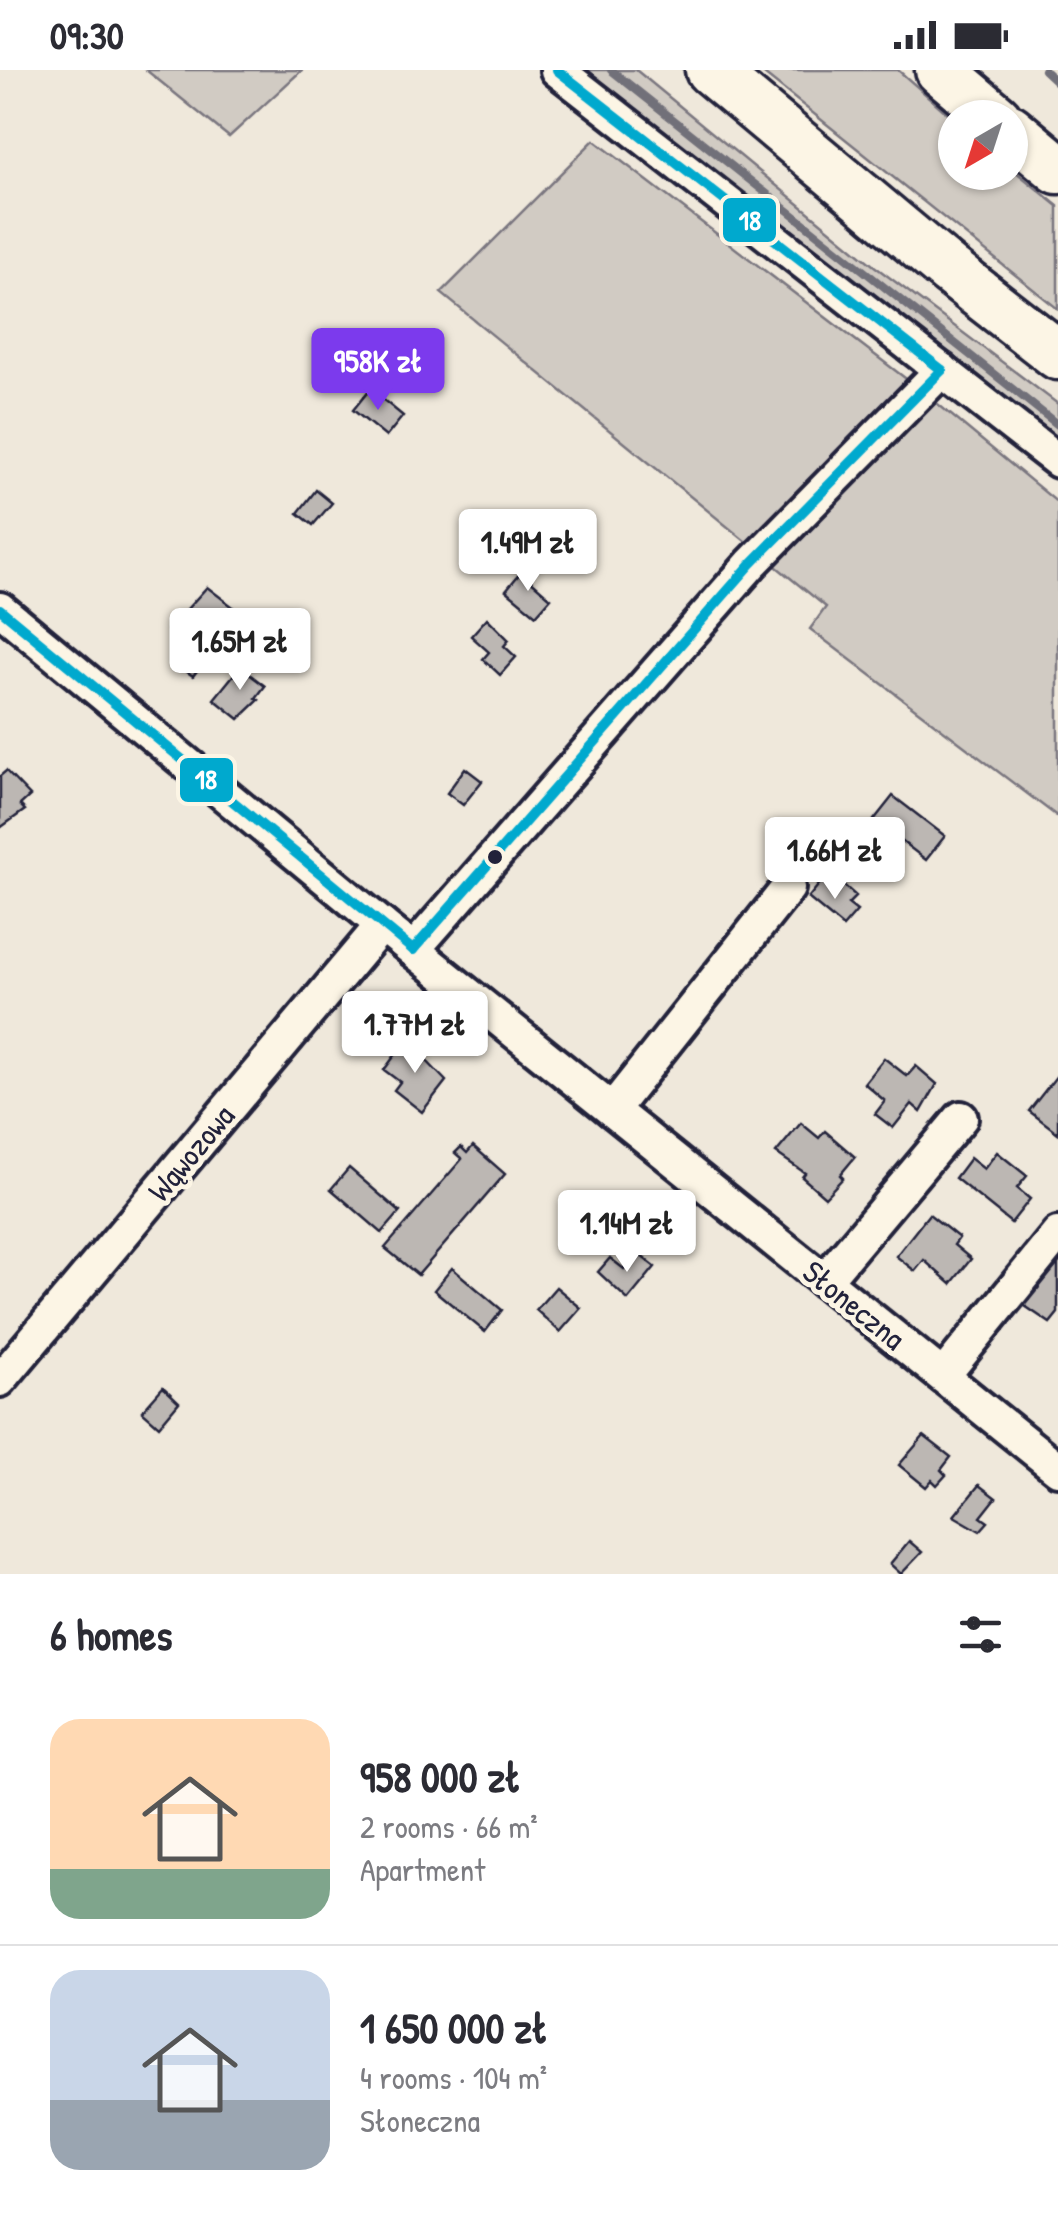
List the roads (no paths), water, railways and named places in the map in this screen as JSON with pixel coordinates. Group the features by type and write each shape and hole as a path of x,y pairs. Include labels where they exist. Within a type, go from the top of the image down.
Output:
{"highway":[{"path":"710,70 950,272 1058,355"},
{"path":"940,70 976,100"},
{"path":"1028,143 1058,169"}],"street":[{"path":"557,70 1058,461"},
{"path":"413,950 750,564 942,370"},
{"name":"Słoneczna","path":"0,610 382,925 1058,1469"},
{"path":"612,1110 788,888"},
{"name":"Wąwozowa","path":"0,1380 382,925"},
{"path":"824,1281 961,1118"},
{"path":"943,1376 1058,1234"}],"waterway":[{"path":"611,70 1058,425"},
{"path":"1044,70 1058,83"}]}
